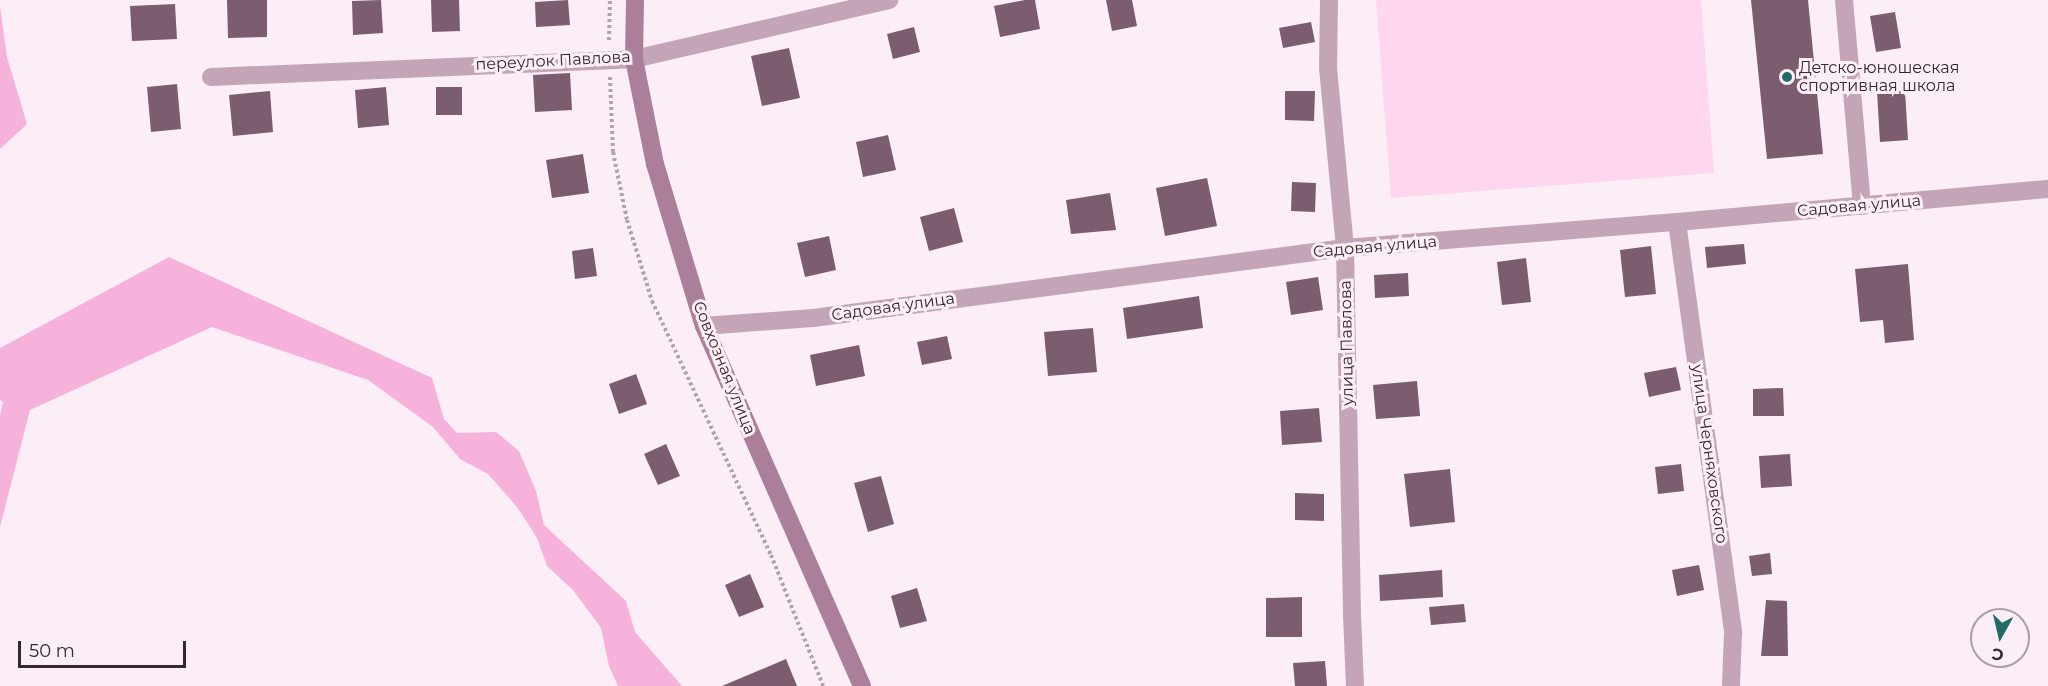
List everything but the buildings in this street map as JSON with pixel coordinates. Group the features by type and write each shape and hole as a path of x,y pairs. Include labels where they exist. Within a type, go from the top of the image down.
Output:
{"street":[{"name":"Совхозная улица","path":"635,0 634,58 655,164 704,326 862,686"},
{"name":"переулок Павлова","path":"211,77 634,58 889,0"},
{"name":"улица Павлова","path":"1329,0 1328,68 1345,248 1351,603 1355,686"},
{"path":"1844,0 1862,206"},
{"name":"Садовая улица","path":"704,326 813,318 1345,248 1677,222 2048,189"},
{"name":"улица Черняховского","path":"1677,222 1733,633 1731,686"}],"shaded area":[{"path":"1376,0 1701,0 1714,173 1391,198"},
{"path":"0,7 7,57 27,124 0,149"},
{"path":"169,257 432,378 444,419 457,433 496,432 519,451 536,491 544,525 626,601 635,632 682,686 618,686 609,666 601,628 573,590 547,566 537,538 517,507 488,474 460,459 433,427 368,380 212,327 30,410 0,527 0,415 3,402 0,400 0,348"}],"place":[{"name":"Детско-юношеская спортивная школа","path":"1787,77"}]}
